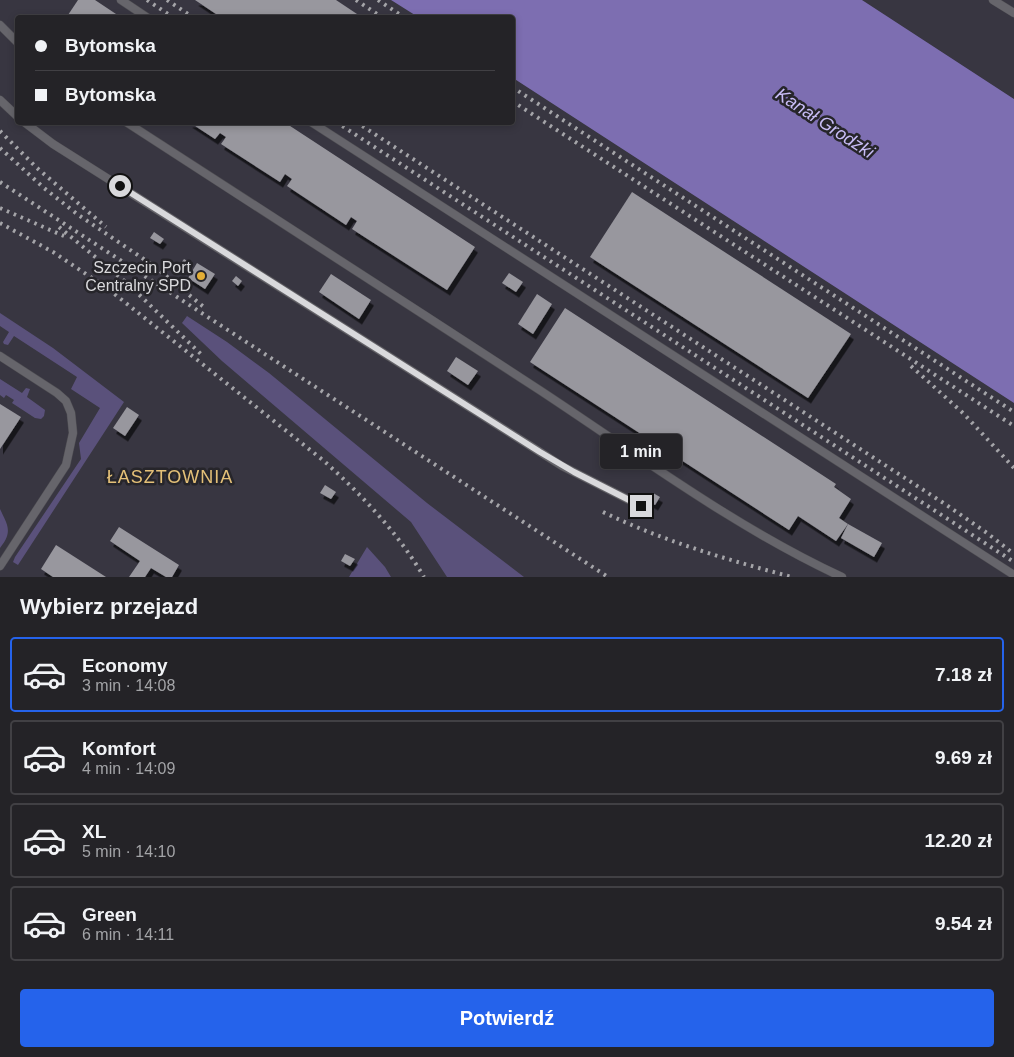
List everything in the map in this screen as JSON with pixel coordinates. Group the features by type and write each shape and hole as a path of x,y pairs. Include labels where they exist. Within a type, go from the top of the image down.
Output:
{"lane":[{"path":"121,0 144,15"},
{"path":"994,0 1014,13"},
{"path":"0,25 15,40"},
{"path":"0,100 15,114"},
{"path":"28,125 61,149 540,452 570,470 641,506"},
{"path":"131,125 410,305 722,511 785,548 842,577"},
{"path":"316,125 1014,575"},
{"path":"0,356 57,393 66,401 71,413 73,433 66,465 0,566"}],"shaded area":[{"path":"0,0 391,0 415,15 15,15 15,125 515,125 515,79 1014,403 1014,577 0,577"},
{"path":"862,0 1014,0 1014,99"},
{"path":"0,313 53,348 124,402 18,565 13,562 15,557 81,459 79,443 100,408 71,389 77,377 14,336 8,345 4,344 3,342 9,332 0,326"},
{"path":"187,316 269,373 427,503 524,577 447,577 411,522 222,361 182,323"},
{"path":"0,379 22,393 26,388 30,389 27,397 45,410 44,416 41,419 35,418 12,403 14,400 6,395 4,398 0,395"},
{"path":"0,509 8,533 0,548"},
{"path":"367,547 385,567 391,577 349,577"}],"water":[{"name":"Kanał Grodzki","path":"391,0 862,0 1014,99 1014,403 515,79 515,15 415,15"}],"building":[{"path":"78,0 95,0 118,15 68,15"},
{"path":"195,0 336,0 358,15 218,15"},
{"path":"194,125 289,125 475,247 447,290 352,229 357,221 351,217 346,225 287,186 292,179 285,174 280,182 221,144 226,137 220,133 215,139"},
{"path":"632,192 851,334 808,398 590,257"},
{"path":"154,232 164,239 160,244 150,238"},
{"path":"184,259 189,262 184,269 179,266"},
{"name":"Szczecin Port Centralny SPD","path":"197,263 215,274 205,289 188,278"},
{"path":"509,273 523,282 516,292 502,283"},
{"path":"331,274 371,300 359,319 319,292"},
{"path":"236,276 242,281 238,286 232,281"},
{"path":"537,294 552,304 533,334 518,324"},
{"path":"565,308 836,484 834,487 851,499 839,518 848,524 836,541 798,516 789,530 530,362"},
{"path":"456,357 478,371 468,385 447,371"},
{"path":"0,404 21,417 0,449"},
{"path":"127,407 139,415 125,436 113,428"},
{"path":"325,485 336,492 331,499 320,493"},
{"path":"653,493 660,497 655,505 648,501"},
{"path":"848,524 882,543 874,557 841,538"},
{"path":"119,527 179,565 172,577 166,577 151,568 145,577 129,577 140,561 110,541"},
{"path":"56,545 106,577 53,577 41,569"},
{"path":"345,554 355,559 350,566 341,561"}],"railway":[{"path":"147,0 170,15"},
{"path":"167,0 190,15"},
{"path":"356,0 378,15"},
{"path":"378,0 400,15"},
{"path":"515,89 1014,412"},
{"path":"515,103 1014,426"},
{"path":"341,125 1014,562"},
{"path":"361,125 945,504 1014,554"},
{"path":"0,131 37,168 106,227"},
{"path":"0,148 44,188 77,214 154,266 205,308"},
{"path":"0,182 608,577"},
{"path":"0,208 64,236"},
{"path":"0,223 53,252 107,288 324,461 352,487 391,530 424,577"},
{"path":"59,227 128,284 204,357"},
{"path":"911,366 964,414 1014,468"},
{"path":"603,512 649,532 696,549 792,577"}],"place":[{"name":"Szczecin Port Centralny SPD","path":"201,276"}],"district":[{"name":"ŁASZTOWNIA","path":"170,477"}],"route":[{"path":"120,186 562,466 641,506"}]}
